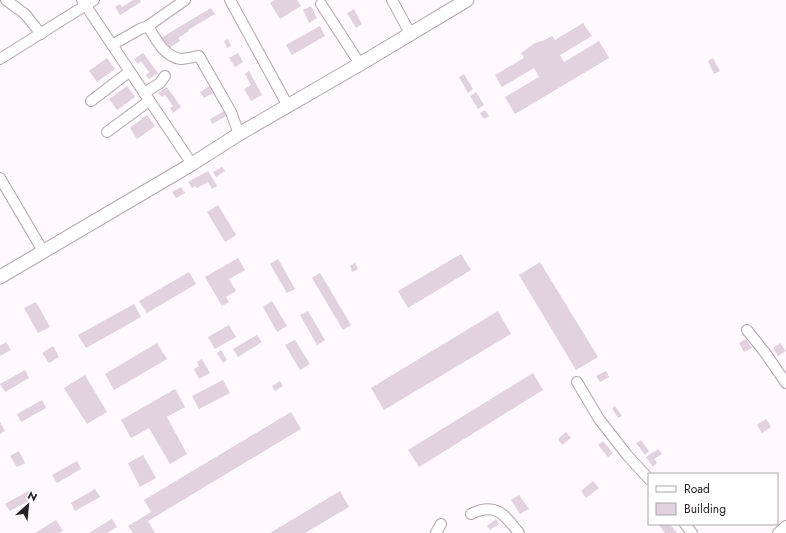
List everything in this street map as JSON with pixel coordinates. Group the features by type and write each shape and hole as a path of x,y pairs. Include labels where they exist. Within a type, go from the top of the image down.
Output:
{"main road":[{"path":"0,276 192,164 239,134 467,0"}],"street":[{"path":"6,0 24,14 41,34"},
{"path":"0,58 41,34 84,3 94,0"},
{"path":"112,46 140,29 148,26 185,0"},
{"path":"230,0 288,106"},
{"path":"392,0 410,34"},
{"path":"84,3 192,164"},
{"path":"321,4 360,64"},
{"path":"148,26 156,40 167,53 180,59 200,56 231,112 239,134"},
{"path":"91,101 129,72"},
{"path":"107,132 147,97 165,76"},
{"path":"0,178 3,189 43,251"},
{"path":"747,330 786,383"},
{"path":"577,382 599,419 627,455 648,478"},
{"path":"471,514 480,510 496,510 505,515 519,533"},
{"path":"436,533 441,524"},
{"path":"686,525 692,533"},
{"path":"778,533 786,526"}],"building":[{"path":"133,0 140,0 141,2 120,15 115,7 120,4 122,7"},
{"path":"275,0 297,0 301,6 280,19 270,3"},
{"path":"311,6 317,18 309,23 303,10"},
{"path":"211,8 215,14 188,30 189,31 178,38 180,41 166,50 159,39"},
{"path":"354,9 362,24 356,28 347,13"},
{"path":"583,23 592,36 560,55 564,62 599,41 609,58 515,114 505,97 539,77 534,68 502,87 495,75 524,58 521,53 535,43 552,36 555,40"},
{"path":"320,26 325,36 292,55 286,45"},
{"path":"228,39 231,46 227,48 224,41"},
{"path":"143,53 158,73 149,79 146,75 149,72 141,61 138,64 134,59"},
{"path":"238,53 243,62 235,67 229,58"},
{"path":"107,58 115,69 97,82 89,71"},
{"path":"713,58 720,71 714,74 708,61"},
{"path":"249,71 262,95 251,101 244,89 251,85 245,74"},
{"path":"464,74 473,89 468,93 459,77"},
{"path":"127,86 135,97 117,110 109,99"},
{"path":"210,86 213,93 204,98 200,92"},
{"path":"167,87 181,107 173,113 170,108 173,106 165,95 162,97 158,93"},
{"path":"476,92 484,105 478,109 470,96"},
{"path":"226,110 228,115 212,124 210,119"},
{"path":"485,110 489,116 484,119 480,113"},
{"path":"147,115 155,126 137,139 130,128"},
{"path":"222,167 225,171 216,177 213,172"},
{"path":"208,171 217,186 212,189 208,182 197,188 195,186 192,188 188,182"},
{"path":"181,187 185,193 176,198 172,192"},
{"path":"218,205 236,235 225,242 207,212"},
{"path":"461,254 471,270 408,308 398,291"},
{"path":"238,258 245,270 229,279 236,291 226,297 229,302 222,306 205,277"},
{"path":"278,259 295,289 287,293 270,264"},
{"path":"540,262 598,357 576,370 519,275"},
{"path":"355,263 358,269 352,272 350,266"},
{"path":"189,272 196,284 147,313 139,301"},
{"path":"320,273 351,325 343,330 312,278"},
{"path":"272,301 287,326 277,332 263,307"},
{"path":"36,302 50,327 38,333 24,308"},
{"path":"134,304 141,317 86,348 78,335"},
{"path":"308,311 325,340 317,345 300,315"},
{"path":"498,311 511,334 384,410 371,388"},
{"path":"229,325 236,337 215,349 208,337"},
{"path":"257,335 262,342 238,357 233,349"},
{"path":"746,339 752,348 744,352 739,343"},
{"path":"295,340 310,364 300,370 285,345"},
{"path":"6,342 11,350 0,356 0,346"},
{"path":"157,343 167,359 114,390 105,374"},
{"path":"780,343 786,351 778,356 773,348"},
{"path":"53,346 59,357 49,363 42,353"},
{"path":"221,350 227,360 223,363 217,353"},
{"path":"202,359 210,373 199,379 194,369 199,366 197,362"},
{"path":"25,370 29,378 5,392 0,384"},
{"path":"606,371 609,377 600,382 596,376"},
{"path":"533,373 543,390 419,467 408,450"},
{"path":"85,375 107,412 87,424 64,388"},
{"path":"223,380 230,393 199,409 192,396"},
{"path":"280,381 283,386 275,391 272,386"},
{"path":"175,389 185,407 167,417 187,454 170,464 149,428 131,438 121,420"},
{"path":"42,400 46,408 21,422 17,414"},
{"path":"615,406 622,416 618,418 612,408"},
{"path":"291,412 301,429 148,521 155,533 133,533 128,526 151,512 144,500"},
{"path":"766,419 771,427 762,433 757,425"},
{"path":"0,422 5,431 0,434"},
{"path":"566,432 571,438 562,445 558,439"},
{"path":"641,440 649,451 645,455 636,443"},
{"path":"603,441 613,453 608,457 598,445"},
{"path":"658,449 662,454 654,459 657,463 653,467 646,457"},
{"path":"19,451 25,463 17,467 10,456"},
{"path":"143,455 156,478 140,487 128,463"},
{"path":"77,461 81,469 57,483 52,475"},
{"path":"593,481 599,488 586,498 581,491"},
{"path":"95,489 100,497 75,511 71,503"},
{"path":"30,490 34,498 10,511 5,504"},
{"path":"340,491 349,507 305,533 270,533"},
{"path":"519,495 529,509 520,514 511,500"},
{"path":"112,519 117,527 107,533 89,533"},
{"path":"496,519 499,524 490,530 487,526"},
{"path":"56,520 63,531 59,533 35,533"},
{"path":"659,525 671,525 677,533 665,533"}]}
